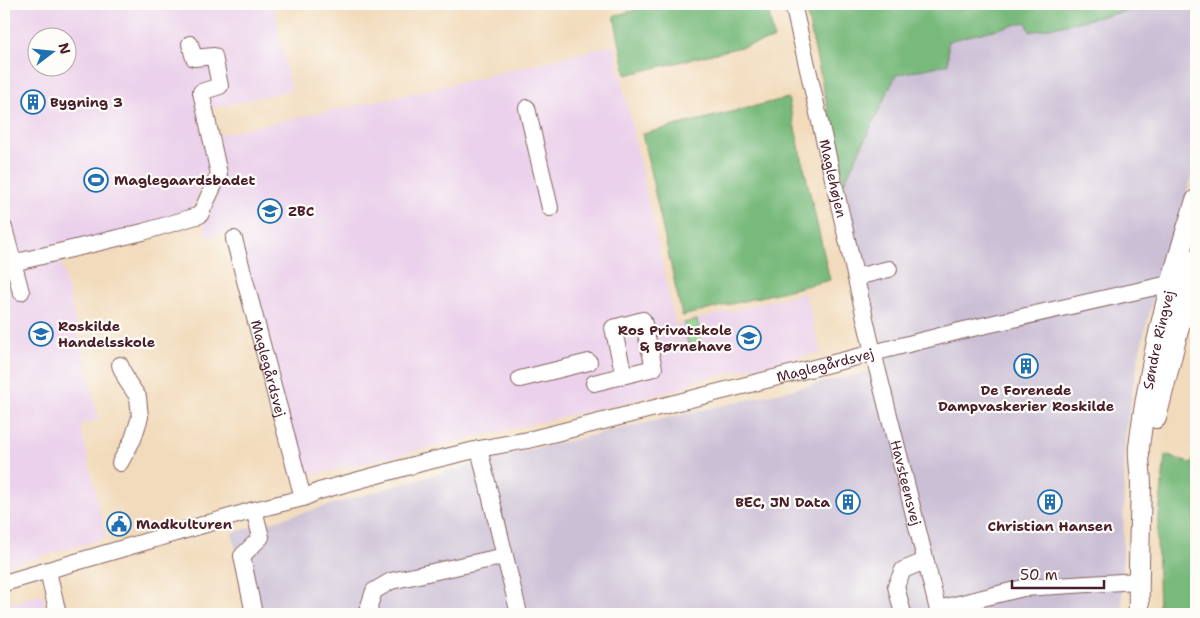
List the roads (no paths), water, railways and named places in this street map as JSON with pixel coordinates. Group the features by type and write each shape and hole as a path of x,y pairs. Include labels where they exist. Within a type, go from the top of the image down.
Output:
{"main road":[{"name":"Søndre Ringvej","path":"1139,614 1138,581 1141,483 1150,452 1155,420 1186,281 1196,200"},
{"name":"Søndre Ringvej","path":"1186,281 1196,259"}],"street":[{"name":"Maglehøjen","path":"793,4 873,354"},
{"path":"8,264 124,237 200,215 219,174 201,92 220,86 214,56 194,58 190,44"},
{"path":"527,108 550,208"},
{"path":"4,228 8,264 21,292"},
{"name":"Maglegårdsvej","path":"234,239 303,498"},
{"path":"856,277 889,269"},
{"name":"Maglegårdsvej","path":"4,583 421,463 528,440 964,330 1186,281"},
{"name":"Havsteensvej","path":"873,354 938,612"},
{"path":"520,379 589,362"},
{"path":"120,365 126,381 138,397 140,417 133,439 120,463"},
{"path":"594,383 624,375"},
{"path":"479,449 519,614"},
{"path":"254,510 261,537 242,556 254,614"},
{"path":"370,614 369,606 374,591 390,581 505,556"},
{"path":"902,614 896,586 903,570 925,561"},
{"path":"48,570 58,614"},
{"path":"938,612 1024,588 1138,581"}],"place":[{"name":"Bygning 3","path":"33,102"},
{"name":"Maglegaardsbadet","path":"96,180"},
{"name":"ZBC","path":"270,211"},
{"name":"Roskilde Handelsskole","path":"41,334"},
{"name":"Ros Privatskole & Børnehave","path":"749,338"},
{"name":"De Forenede Dampvaskerier Roskilde","path":"1026,366"},
{"name":"BEC, JN Data","path":"848,502"},
{"name":"Christian Hansen","path":"1050,502"},
{"name":"Madkulturen","path":"119,524"}]}
